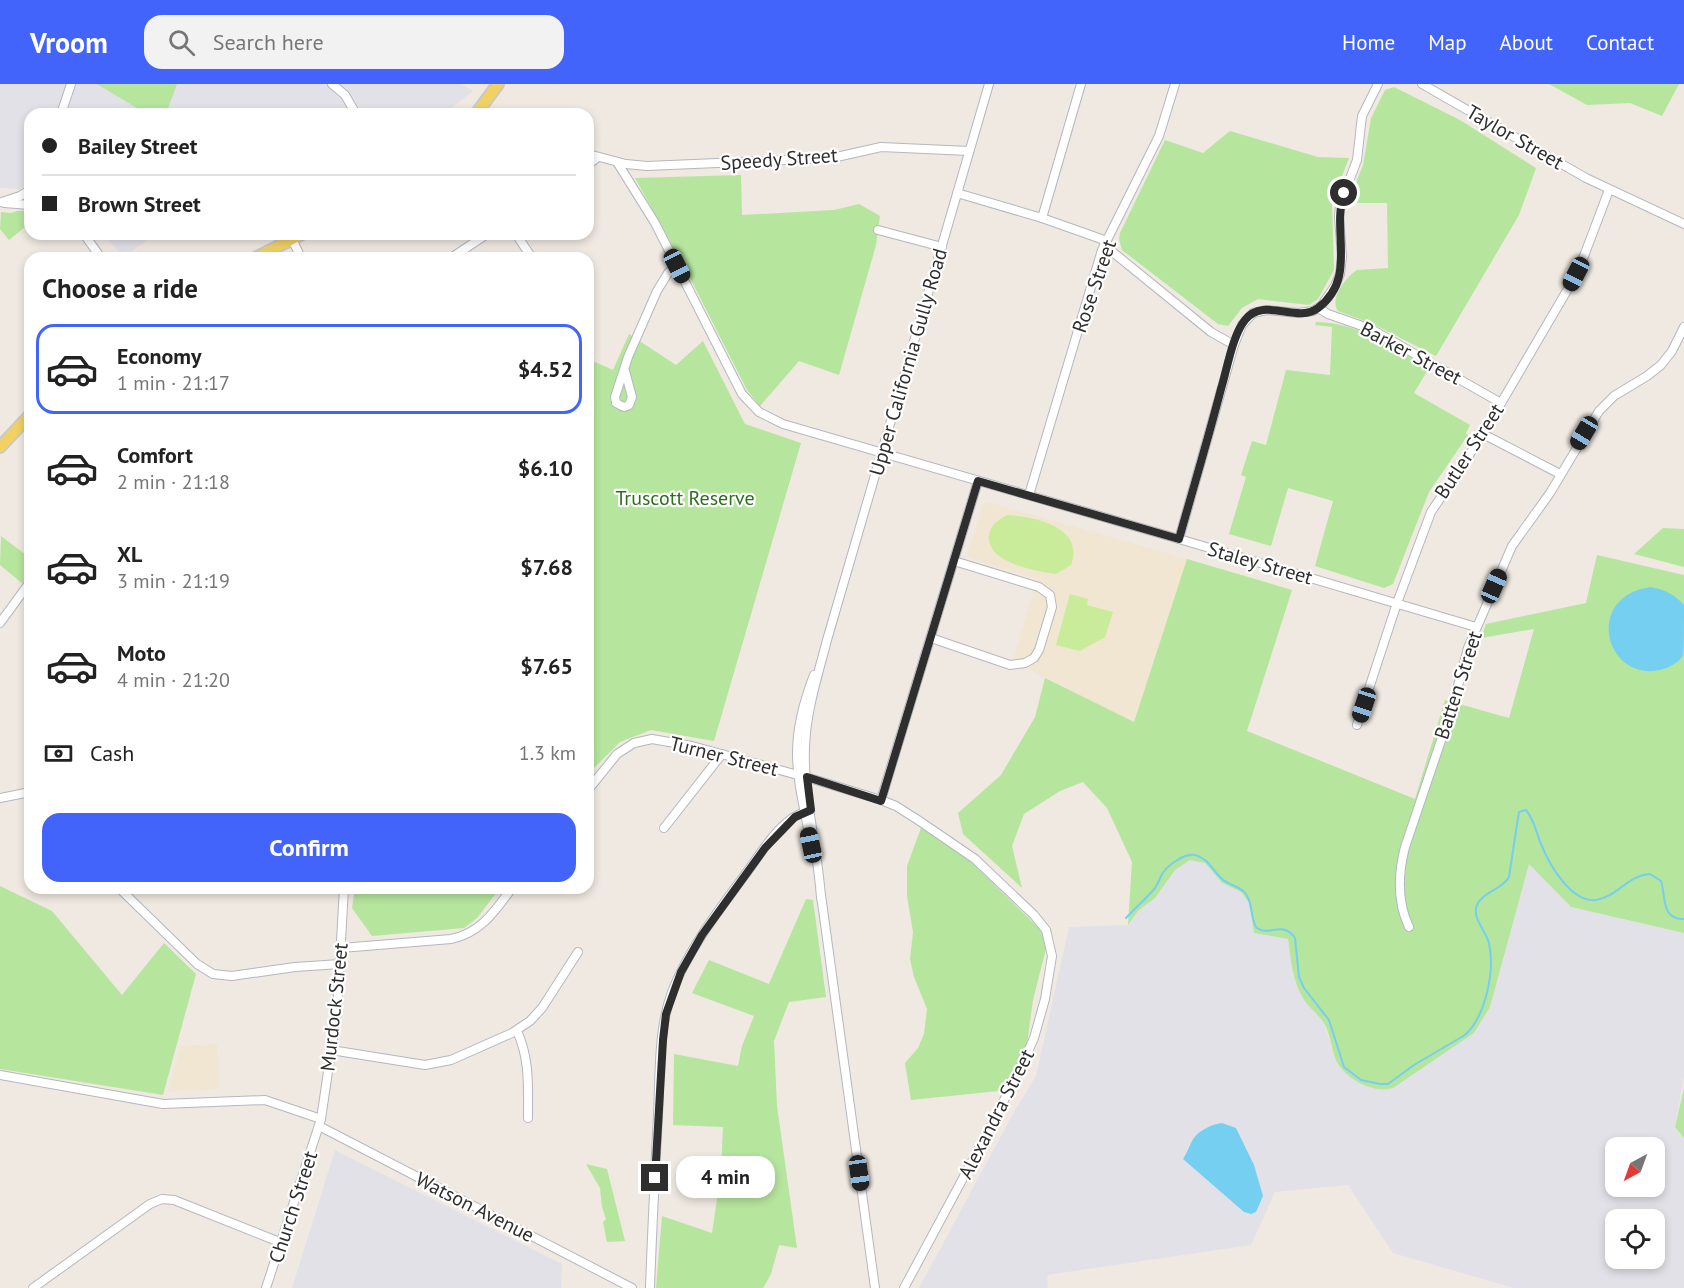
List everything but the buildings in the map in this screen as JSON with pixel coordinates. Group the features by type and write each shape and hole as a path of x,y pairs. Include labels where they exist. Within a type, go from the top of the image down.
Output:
{"main road":[{"path":"483,108 498,84"},
{"path":"267,252 291,240"},
{"path":"0,447 24,421"}],"street":[{"path":"64,108 71,84"},
{"path":"332,84 345,94 353,108"},
{"name":"Upper California Gully Road","path":"807,811 805,749 807,722 827,640 990,84"},
{"path":"1042,218 1081,84"},
{"name":"Rose Street","path":"1029,495 1105,243 1159,136 1175,84"},
{"path":"1179,539 1234,345 1244,321 1253,313 1267,309 1306,312 1318,308 1338,280 1342,257 1340,205 1357,160 1362,116 1378,84"},
{"name":"Taylor Street","path":"1422,84 1609,190 1684,224"},
{"name":"Speedy Street","path":"594,156 618,162 656,166 816,159 843,156 881,147 969,151"},
{"path":"594,160 597,157"},
{"name":"Staley Street","path":"618,162 649,213 742,394 765,416 783,424 1476,627"},
{"name":"Butler Street","path":"1357,725 1397,603 1431,512 1484,434 1569,287 1584,256 1609,190"},
{"path":"957,193 1042,218 1105,243 1211,332 1234,345"},
{"path":"1,202 24,194"},
{"path":"1,202 24,204"},
{"path":"878,230 942,247"},
{"path":"460,252 478,240"},
{"path":"625,371 632,348 657,291 668,273 677,266"},
{"name":"Barker Street","path":"1318,308 1376,332 1501,403"},
{"name":"Batten Street","path":"1409,927 1401,902 1402,858 1452,708 1476,627 1512,546 1545,500 1599,411 1614,396 1661,365 1672,351 1684,327"},
{"path":"1484,434 1560,474"},
{"path":"881,801 978,481"},
{"path":"932,638 1004,664 1019,665 1030,661 1037,654 1052,607 1050,595 1039,586 954,561"},
{"path":"0,623 24,590"},
{"name":"Upper California Gully Road","path":"827,640 801,713 796,740 797,775 807,811 821,898 875,1288"},
{"name":"Turner Street","path":"594,783 617,754 634,743 662,740 807,777 881,801 906,812 969,854 1034,915 1046,930"},
{"path":"664,828 722,754"},
{"path":"0,798 24,793"},
{"path":"650,1288 660,1068 666,1014 672,994 681,972 700,939 727,900 778,832 795,817 807,811"},
{"path":"125,894 197,964 213,974 232,976 295,967 340,964"},
{"name":"Murdock Street","path":"320,1123 337,1011 344,894"},
{"path":"341,948 450,939 466,935 483,924 507,894"},
{"name":"Alexandra Street","path":"904,1288 978,1150 1034,1038 1045,999 1050,966 1051,950 1046,930"},
{"path":"331,1050 419,1065 451,1060 517,1031 538,1014 578,952"},
{"path":"517,1031 528,1065 528,1118"},
{"name":"Watson Avenue","path":"0,1075 163,1104 265,1100 320,1123 632,1288"},
{"name":"Church Street","path":"266,1288 320,1123"},
{"path":"33,1288 150,1204 162,1199 174,1200 282,1243"}],"shaded area":[{"path":"0,84 461,84 473,91 452,108 24,108 24,187 20,189 0,188"},
{"path":"108,240 146,240 132,252 119,252"},
{"path":"988,502 1187,559 1134,723 1013,661 1037,579 969,558 968,553 983,505"},
{"path":"1190,860 1205,863 1222,883 1241,892 1249,903 1254,933 1288,939 1294,979 1304,999 1324,1023 1336,1061 1474,1033 1490,1007 1529,863 1571,907 1684,933 1684,1076 1675,1127 1684,1138 1684,1288 1514,1288 1393,1253 1348,1185 1275,1192 1251,1245 1047,1275 1048,1288 919,1288 1015,1110 1036,1076 1069,927 1128,925 1138,911 1155,898 1175,870"},
{"path":"217,1044 219,1089 168,1092 181,1046"},
{"path":"335,1150 562,1264 561,1288 292,1288"}],"green space":[{"path":"97,84 177,84 168,108 137,108"},
{"path":"1549,84 1679,84 1662,116 1630,103 1587,105"},
{"path":"1394,87 1460,120 1536,168 1519,215 1436,356 1373,324 1338,311 1336,306 1340,289 1357,270 1388,268 1387,203 1352,203 1351,195 1363,165 1371,118 1385,90"},
{"path":"1230,131 1318,157 1349,158 1332,202 1334,270 1318,299 1309,305 1258,299 1242,308 1228,326 1218,324 1122,250 1119,239 1165,140 1203,153"},
{"path":"741,175 742,215 834,210 859,204 880,216 876,245 839,375 799,361 760,406 747,390 690,278 635,178"},
{"path":"24,211 24,228 9,240 0,229 1,212"},
{"path":"1316,322 1332,323 1361,331 1389,344 1429,368 1414,393 1470,425 1466,433 1468,435 1429,492 1393,584 1384,588 1315,566 1333,501 1288,488 1271,546 1229,534 1246,477 1241,475 1252,441 1266,445 1286,370 1330,375 1332,327 1315,325"},
{"name":"Truscott Reserve","path":"629,334 676,365 703,341 745,424 801,443 714,741 651,730 620,742 594,768 594,362 613,370"},
{"path":"1007,515 1031,518 1055,526 1064,533 1071,541 1073,552 1071,565 1056,574 1047,573 1014,564 995,552 990,545 990,531 995,523"},
{"path":"1663,528 1684,529 1684,567 1634,554"},
{"path":"1,536 24,553 23,584 0,565"},
{"path":"1597,555 1684,575 1684,933 1571,907 1529,864 1490,1007 1474,1033 1393,1088 1376,1089 1359,1083 1344,1072 1335,1058 1324,1023 1305,1001 1296,984 1288,939 1254,933 1249,903 1241,892 1222,883 1205,863 1190,860 1175,870 1155,898 1138,911 1128,925 1132,862 1107,808 1083,782 1060,791 1024,814 1012,846 1022,888 963,834 958,813 1001,775 1035,717 1045,678 1134,722 1187,559 1292,590 1247,731 1415,799 1445,700 1509,718 1534,629 1481,638 1486,624 1586,603"},
{"path":"1070,594 1088,599 1087,605 1113,612 1105,637 1080,651 1056,645"},
{"path":"921,828 971,862 1041,930 1046,949 1033,1000 1027,1044 1015,1070 998,1091 911,1100 905,1063 918,1048 924,1034 927,1009 914,977 910,959 913,932 907,896 907,866"},
{"path":"0,886 52,911 122,995 164,943 196,974 163,1095 0,1069"},
{"path":"354,894 495,894 477,918 464,928 372,936 352,908"},
{"path":"806,899 813,900 826,997 789,1002 774,1041 777,1106 797,1248 779,1245 771,1274 763,1288 656,1288 662,1216 712,1233 721,1172 723,1127 673,1125 674,1054 738,1066 742,1046 754,1016 692,993 709,960 769,984"},
{"path":"1684,1088 1684,1138 1675,1127"},
{"path":"586,1164 607,1169 625,1241 607,1242 603,1222 606,1219 600,1188"}],"water":[{"path":"1651,587 1669,593 1684,605 1683,655 1676,663 1666,668 1641,670 1626,663 1615,651 1609,636 1609,620 1616,605 1630,594"},
{"path":"1222,1123 1236,1128 1254,1165 1263,1196 1256,1212 1251,1214 1244,1212 1183,1159 1197,1134 1209,1126"}],"waterway":[{"path":"1126,918 1155,888 1163,872 1171,864 1191,855 1200,857 1222,879 1246,894 1257,928 1266,931 1286,930 1295,938 1299,977 1304,988 1329,1020 1344,1067 1361,1080 1380,1084 1388,1084 1414,1065 1465,1035 1478,1016 1490,979 1491,954 1489,943 1478,921 1476,908 1481,899 1509,877 1519,812 1526,810 1529,814 1549,862 1562,881 1578,895 1587,899 1603,898 1635,878 1650,874 1661,881 1666,906 1671,916 1684,919"}],"route":[{"path":"655,1178 660,1068 666,1014 681,972 702,935 765,848 795,817 811,810 807,777 881,801 978,481 1179,539 1238,332 1248,316 1260,310 1306,312 1317,309 1325,301 1338,280 1341,267 1339,211 1344,193"}]}
